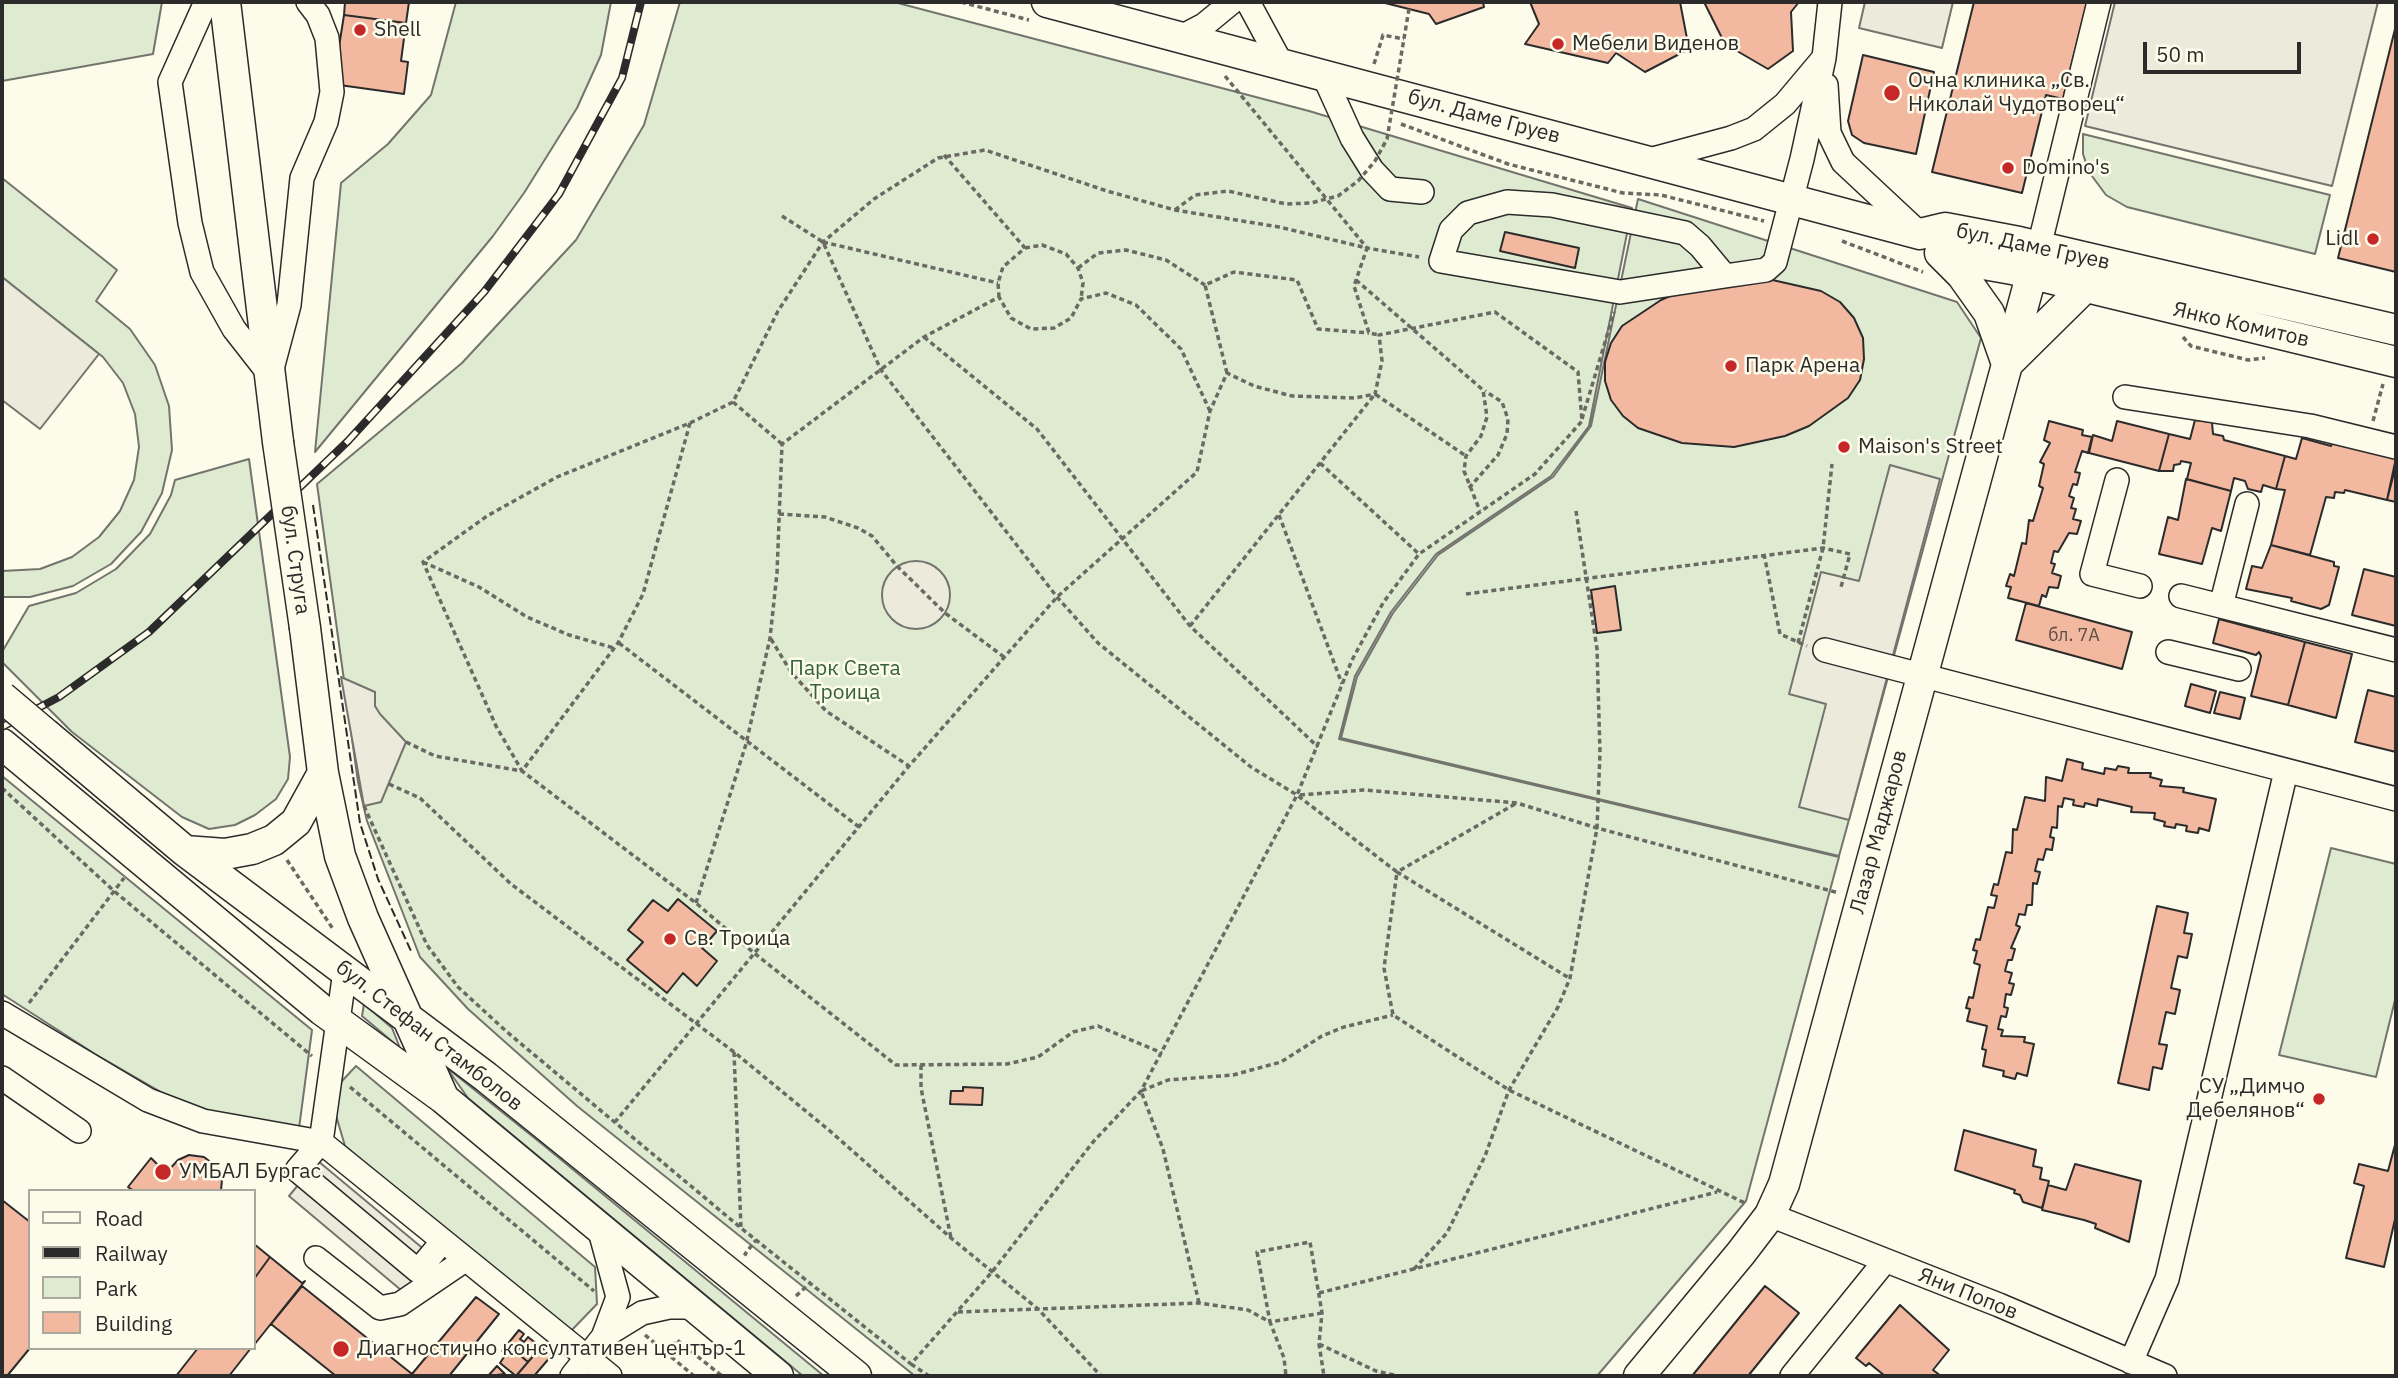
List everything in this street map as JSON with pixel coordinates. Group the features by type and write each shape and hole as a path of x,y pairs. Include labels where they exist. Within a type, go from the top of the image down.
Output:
{"main road":[{"name":"бул. Струга","path":"225,2 278,442 323,773 340,856 363,918 443,1098"},
{"name":"бул. Даме Груев","path":"1043,12 1181,37 1649,160 1788,213 1920,234 1945,228 2035,260 2085,287"},
{"name":"бул. Даме Груев","path":"1920,234 1935,265 2035,260 2146,272"},
{"name":"Лазар Маджаров","path":"1639,1376 1770,1215 1796,1151 1921,675 2035,260"},
{"path":"1935,265 1989,313 2007,365 2085,287"},
{"name":"Янко Комитов","path":"2146,272 2396,331"},
{"name":"Янко Комитов","path":"2085,287 2390,370"},
{"name":"бул. Стефан Стамболов","path":"2,697 185,851 486,1077 856,1376"},
{"name":"бул. Стефан Стамболов","path":"6,747 337,1021 443,1098 778,1376"},
{"path":"185,851 225,854 251,849 274,840 296,822 323,773"}],"street":[{"path":"206,2 170,82 190,223 202,272 234,329 270,375"},
{"path":"270,375 289,305 302,178 326,122 332,92 327,38 318,15 308,2"},
{"path":"1181,37 1204,25 1231,2"},
{"path":"1248,2 1281,63"},
{"path":"1725,276 1700,246 1685,233 1552,205 1507,202 1468,213 1451,230 1441,261 1620,292 1766,270 1775,262 1788,213 1824,58 1830,2"},
{"path":"2035,260 2099,2"},
{"path":"1649,160 1731,138 1754,129 1785,104 1824,58"},
{"path":"1824,58 1829,133 1837,151 1855,176 1920,234"},
{"path":"1323,75 1352,138 1372,170 1390,189 1422,192"},
{"path":"2125,397 2310,426 2396,447"},
{"path":"2117,480 2092,574 2140,586"},
{"path":"2221,606 2247,504"},
{"path":"2181,596 2396,650"},
{"path":"1825,650 2396,799"},
{"path":"2168,652 2239,669"},
{"path":"2131,1362 2167,1279 2286,771"},
{"path":"345,971 321,1142 297,1170 418,1272 442,1242"},
{"path":"8,1017 148,1100 203,1121 321,1142 610,1376"},
{"path":"2,1078 79,1131"},
{"name":"Яни Попов","path":"1770,1215 2165,1376"},
{"path":"600,1231 617,1283 621,1315"},
{"path":"316,1258 380,1308 400,1304 465,1260"},
{"path":"1792,1376 1885,1261"},
{"path":"572,1376 621,1315 656,1309 696,1307"}],"path":[{"path":"961,2 1043,12"},
{"path":"1175,210 1195,195 1228,191 1286,204 1311,203 1338,196 1358,181 1375,161 1387,139 1409,9"},
{"path":"1367,86 1383,35 1404,39"},
{"path":"1234,75 1222,71 1367,248"},
{"path":"1384,118 1508,164 1623,194 1661,195 1788,213"},
{"path":"423,562 488,516 557,477 690,423 733,402 778,311 823,243 874,199 944,155 985,150 1107,191 1175,210 1279,227 1367,248 1441,261"},
{"path":"944,155 1025,248"},
{"path":"782,216 823,243 998,284"},
{"path":"1841,241 1935,265"},
{"path":"823,243 881,370 1057,597 1108,651 1251,767 1297,795 1396,872 1570,978"},
{"path":"1042,245 1055,247 1066,254 1078,268 1083,283 1081,299 1070,318 1055,328 1031,329 1011,318 999,298 998,284 1009,259 1025,248 1042,245"},
{"path":"1367,248 1354,286 1369,333"},
{"path":"615,1122 909,766 1057,597 1197,472 1210,411 1227,373 1205,285 1166,260 1126,250 1098,253 1078,268"},
{"path":"1205,285 1234,272 1297,280 1318,328 1379,335 1495,312 1578,372 1582,421"},
{"path":"1356,280 1409,329 1483,390 1502,402 1508,419 1507,434 1498,456 1469,488"},
{"path":"911,1364 992,1272 1093,1142 1141,1091 1297,795 1352,660 1383,603 1419,554 1535,474 1582,421 1620,292"},
{"path":"1081,299 1107,293 1136,304 1181,349 1210,411"},
{"path":"782,444 925,337 999,298"},
{"path":"1190,626 1375,394 1382,361 1379,335"},
{"path":"925,337 1037,429 1190,626 1318,747"},
{"path":"2368,440 2390,370"},
{"path":"1227,373 1254,386 1292,396 1355,398 1375,394 1466,456"},
{"path":"1480,511 1464,471 1466,456 1480,436 1487,417 1483,390"},
{"path":"733,402 782,444"},
{"path":"522,771 618,643 643,594 690,423"},
{"path":"696,903 746,744 770,638 782,444"},
{"path":"1320,463 1419,554"},
{"path":"1798,643 1823,548 1832,464"},
{"path":"1414,1269 1447,1233 1485,1156 1508,1090 1558,1007 1570,978 1597,828 1600,753 1597,649 1576,511"},
{"path":"779,514 825,517 858,528 872,536 897,566 945,613 1004,657"},
{"path":"1279,515 1342,685"},
{"path":"1466,594 1823,548 1850,555 1842,587"},
{"path":"1764,554 1780,634 1798,643 1825,650"},
{"path":"423,562 479,587 527,617 569,635 614,648"},
{"path":"423,562 496,726 522,771 696,903 754,953 896,1065 1007,1064 1038,1057 1073,1032 1098,1026 1162,1053"},
{"path":"770,638 791,672 826,711 909,766"},
{"path":"618,643 746,744 859,827"},
{"path":"407,742 435,755 522,771"},
{"path":"388,784 420,798 512,884 734,1052 1038,1309 1101,1376"},
{"path":"2,788 114,891 694,1376"},
{"path":"1297,795 1364,790 1517,803 1597,828 1862,899"},
{"path":"1396,872 1517,803"},
{"path":"364,806 427,945 458,987 741,1228 929,1376"},
{"path":"284,855 335,931 334,934"},
{"path":"8,1017 129,872"},
{"path":"1396,872 1384,968 1393,1015 1508,1090 1770,1215"},
{"path":"1141,1091 1168,1080 1233,1075 1281,1062 1322,1036 1344,1027 1393,1015"},
{"path":"734,1052 741,1228"},
{"path":"921,1065 921,1088 951,1238"},
{"path":"1141,1091 1163,1149 1199,1303"},
{"path":"1319,1293 1719,1192"},
{"path":"745,1254 756,1240"},
{"path":"1286,1376 1270,1322 1257,1252 1310,1242 1322,1312 1319,1344 1324,1376"},
{"path":"797,1297 809,1283"},
{"path":"957,1312 1199,1303 1248,1310 1270,1322 1322,1312"},
{"path":"667,1353 677,1340 722,1376"},
{"path":"1319,1344 1376,1371 1399,1376"}],"green space":[{"path":"2,2 162,2 153,54 2,81"},
{"path":"456,2 611,2 601,55 577,108 524,193 493,236 315,452 341,183 388,144 431,95"},
{"name":"Парк Света Троица","path":"680,2 894,2 1309,111 1632,208 1589,426 1551,476 1436,554 1391,612 1355,676 1339,739 1839,857 1746,1201 1597,1376 915,1376 577,1106 468,1009 420,957 367,821 358,782 317,484 462,363 576,240 644,125"},
{"path":"2083,134 2330,195 2315,254 2127,207 2106,195 2089,172 2083,154"},
{"path":"2,178 117,270 96,301 130,329 155,365 169,406 172,450 162,493 141,532 111,564 73,586 30,597 2,597 2,571 40,569 72,557 99,537 120,511 134,480 139,447 135,414 123,383 103,357 2,277"},
{"path":"1638,199 1957,302 1981,338 1839,856 1341,738 1357,677 1393,613 1438,555 1553,477 1591,426"},
{"path":"249,459 290,757 288,779 276,799 255,815 235,825 209,829 182,817 72,732 2,662 2,652 29,606 76,593 116,569 150,534 171,495 175,480"},
{"path":"2,776 312,1030 298,1136 278,1139 173,1099 95,1054 2,994"},
{"path":"2331,848 2396,864 2396,996 2376,1077 2279,1055"},
{"path":"364,1004 392,1028 400,1048 362,1016"},
{"path":"356,1066 595,1267 597,1304 568,1334 345,1146 335,1112 335,1100 342,1081"},
{"path":"446,1067 824,1376 803,1376 468,1098"}],"shaded area":[{"path":"1865,2 1953,2 1942,48 1859,28"},
{"path":"2115,2 2378,2 2332,186 2085,126"},
{"path":"2,277 99,354 40,429 2,400"},
{"path":"1890,465 1940,479 1849,820 1799,807 1826,704 1789,694 1821,572 1859,581"},
{"path":"923,561 944,576 950,588 948,608 940,619 923,629 909,629 892,619 884,608 882,588 892,571 903,563"},
{"path":"341,677 375,692 375,706 406,742 381,802 364,806"},
{"path":"318,1161 444,1266 414,1301 289,1196"}],"building":[{"path":"345,2 409,2 406,23 344,15"},
{"path":"1381,2 1483,2 1484,7 1436,24 1429,14"},
{"path":"1530,2 1680,2 1689,49 1645,72 1616,53 1608,63 1525,44 1539,24"},
{"path":"1704,2 1799,2 1791,12 1793,51 1768,69 1725,44"},
{"path":"1974,2 2087,2 2063,99 2046,95 2022,193 1932,172"},
{"path":"344,15 406,23 401,61 408,62 404,94 325,83 338,53"},
{"path":"2396,25 2396,272 2338,258"},
{"name":"Oчна клиника „Св. Николай Чудотворец“","path":"1863,55 1934,72 1916,154 1864,143 1852,135 1848,121"},
{"path":"1505,232 1579,248 1575,268 1500,251"},
{"path":"1768,279 1821,291 1840,302 1854,318 1863,338 1864,359 1860,380 1848,398 1809,426 1785,436 1734,447 1682,443 1638,428 1623,416 1611,400 1605,381 1605,362 1611,343 1622,326 1661,300 1686,289"},
{"path":"2195,420 2212,422 2213,434 2223,436 2224,440 2285,456 2276,489 2263,485 2261,492 2248,489 2245,481 2234,478 2231,491 2187,479 2191,463 2181,461 2180,464 2174,465 2173,471 2159,471 2169,434 2190,439"},
{"path":"2049,421 2083,430 2082,435 2092,437 2088,453 2082,451 2075,472 2080,473 2077,485 2073,484 2069,496 2074,498 2071,508 2076,509 2073,519 2081,521 2077,534 2069,533 2058,552 2054,551 2051,563 2055,564 2052,573 2061,576 2058,588 2049,587 2046,597 2042,595 2039,606 2008,598 2011,587 2006,586 2010,574 2014,576 2022,543 2026,544 2029,520 2033,521 2043,488 2039,486 2044,464 2040,462 2050,443 2044,440"},
{"path":"2117,421 2169,434 2159,471 2089,453 2093,435 2112,441"},
{"path":"2302,438 2331,446 2333,441 2396,458 2387,500 2345,490 2344,493 2335,492 2334,498 2326,497 2310,555 2271,545 2285,490 2276,489 2285,456 2296,459"},
{"path":"2396,465 2396,502 2387,500"},
{"path":"2186,479 2231,491 2221,531 2212,528 2202,564 2159,554 2168,517 2178,520"},
{"path":"2271,545 2334,562 2334,566 2339,567 2329,605 2321,609 2291,601 2292,598 2246,589 2252,566 2262,568"},
{"path":"2364,569 2396,577 2396,626 2352,615"},
{"path":"1615,586 1621,630 1597,633 1591,590"},
{"path":"2026,603 2132,632 2122,669 2016,640"},
{"path":"2219,619 2305,642 2288,705 2251,696 2261,656 2259,652 2256,655 2213,643"},
{"path":"2305,642 2352,654 2336,718 2288,705"},
{"path":"2191,684 2216,691 2210,713 2185,706"},
{"path":"2368,690 2396,697 2396,752 2355,742"},
{"path":"2220,692 2245,698 2240,719 2214,713"},
{"path":"2067,759 2083,763 2082,769 2104,774 2105,768 2116,770 2118,766 2129,768 2128,773 2151,773 2150,777 2162,780 2160,786 2184,788 2183,792 2216,799 2209,831 2199,828 2198,833 2186,831 2187,826 2164,826 2165,822 2154,819 2155,813 2131,812 2132,807 2098,799 2097,806 2085,803 2084,807 2073,805 2074,800 2064,798 2062,807 2058,806 2057,828 2052,827 2050,837 2054,838 2052,850 2046,849 2043,860 2038,859 2035,871 2040,872 2037,884 2033,883 2032,905 2027,905 2025,915 2019,914 2016,925 2020,927 2011,948 2015,949 2005,971 2012,973 2009,983 2014,984 2011,995 2006,994 2006,1017 2001,1016 1998,1029 2003,1030 2001,1036 2025,1037 2024,1042 2034,1044 2027,1076 2017,1073 2015,1079 2003,1076 2004,1071 1983,1066 1986,1050 1982,1049 1987,1026 1967,1021 1970,1009 1966,1008 1969,997 1973,998 1980,965 1974,963 1977,951 1973,950 1976,939 1980,940 1988,907 1994,908 1997,896 1991,895 1994,884 1998,885 2006,852 2012,853 2013,829 2017,830 2025,797 2045,801 2046,777 2062,781"},
{"path":"678,899 717,931 702,948 717,961 697,986 683,973 667,993 627,960 643,942 628,930 653,900 668,911"},
{"path":"2157,906 2188,913 2184,933 2192,934 2187,958 2178,956 2171,988 2180,990 2175,1014 2166,1012 2159,1044 2167,1045 2162,1069 2153,1067 2149,1090 2118,1083"},
{"path":"963,1087 983,1088 982,1105 950,1104 951,1091 963,1091"},
{"path":"1964,1130 2036,1150 2033,1166 2042,1168 2040,1179 2049,1181 2042,1208 2023,1202 2020,1195 2014,1193 2015,1190 1955,1170"},
{"path":"2396,1141 2396,1215 2384,1267 2346,1258 2364,1186 2354,1183 2359,1164 2388,1171"},
{"path":"189,1155 204,1157 217,1167 222,1179 221,1189 128,1187 151,1158 166,1173 178,1160"},
{"path":"2075,1164 2141,1181 2129,1242 2095,1228 2096,1224 2042,1210 2048,1185 2066,1190"},
{"path":"2,1200 28,1220 28,1350 7,1376 2,1376"},
{"path":"256,1246 270,1257 256,1276"},
{"path":"270,1257 302,1283 305,1281 256,1342 256,1276"},
{"name":"Диагностично консултативен център-1","path":"302,1286 412,1374 476,1297 499,1314 449,1376 336,1376 271,1324"},
{"path":"1765,1286 1799,1313 1748,1376 1692,1376"},
{"path":"1900,1305 1949,1350 1933,1370 1941,1376 1885,1376 1869,1363 1866,1366 1856,1358"},
{"path":"519,1330 524,1334 520,1339 524,1342 516,1352 528,1362 516,1376 500,1363 506,1354 502,1351"},
{"path":"528,1337 541,1347 528,1362 516,1352"},
{"path":"541,1347 552,1355 534,1376 516,1376"},
{"path":"196,1350 249,1350 229,1376 176,1376"},
{"path":"497,1366 505,1374 488,1376"}],"railway":[{"path":"2,727 59,697 149,632 348,441 484,292 559,194 622,78 641,2"}],"fence":[{"path":"313,505 360,823 378,879 411,951"}],"place":[{"name":"Shell","path":"360,30"},
{"name":"Мебели Виденов","path":"1558,44"},
{"name":"Oчна клиника „Св. Николай Чудотворец“","path":"1892,93"},
{"name":"Domino's","path":"2008,168"},
{"name":"Lidl","path":"2373,239"},
{"name":"Парк Арена","path":"1731,366"},
{"name":"Maison's Street","path":"1844,447"},
{"name":"Св. Троица","path":"670,939"},
{"name":"СУ „Димчо Дебелянов“","path":"2319,1099"},
{"name":"УМБАЛ Бургас","path":"163,1172"},
{"name":"Диагностично консултативен център-1","path":"341,1349"}]}
